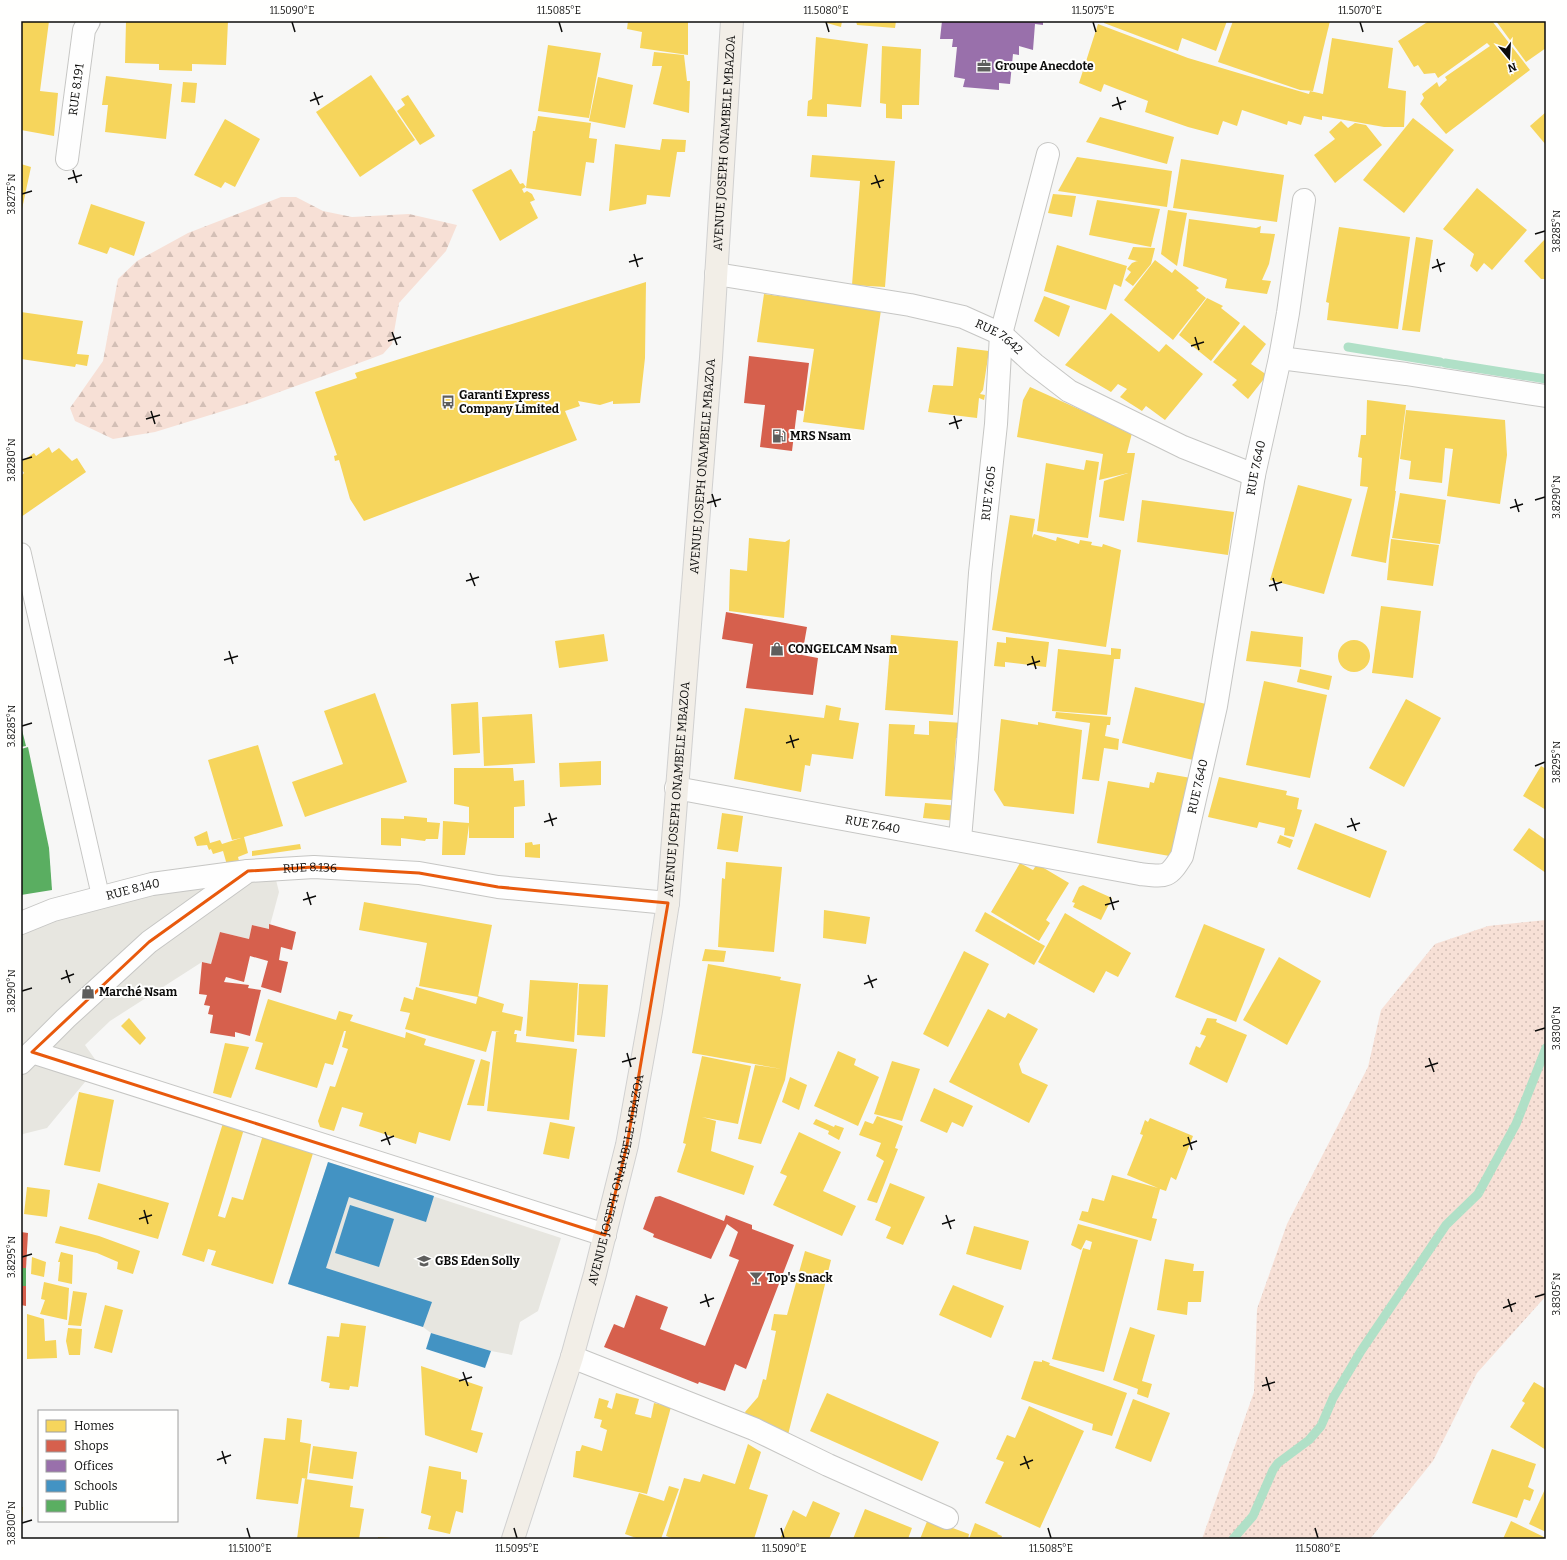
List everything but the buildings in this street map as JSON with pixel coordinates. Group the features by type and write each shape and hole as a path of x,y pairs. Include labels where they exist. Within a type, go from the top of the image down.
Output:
{"main road":[{"name":"AVENUE JOSEPH ONAMBELE MBAZOA","path":"513,1539 572,1356 628,1145 652,1011 668,903 710,366 732,21"}],"street":[{"name":"RUE 8.191","path":"67,159 84,30 89,21"},
{"name":"RUE 7.605","path":"960,839 980,574 996,424 1001,334 1048,154"},
{"name":"RUE 7.640","path":"676,788 960,839 1140,874 1161,876 1172,872 1182,856 1216,706 1254,475 1280,358 1304,200"},
{"name":"RUE 7.642","path":"716,274 910,305 963,317 1001,334 1034,364 1069,391 1183,447 1254,475"},
{"path":"1280,358 1406,374 1546,396"},
{"name":"RUE 8.136","path":"248,871 314,867 419,873 498,887 668,903"},
{"path":"248,871 149,942 66,1018 26,1058 605,1235"},
{"name":"RUE 8.140","path":"21,923 53,910 152,884 248,871"},
{"path":"572,1356 754,1430 828,1466 948,1518"}],"lane":[{"path":"22,552 101,898"}],"highlighted area":[{"path":"314,867 419,873 498,887 668,903 627,1145 605,1235 32,1052 149,942 248,871"}],"shaded area":[{"name":"Marché Nsam","path":"274,872 279,892 269,929 252,925 249,939 220,932 211,964 202,962 110,1021 85,1045 99,1065 47,1128 23,1134 21,1139 21,933 106,903"},
{"name":"GBS Eden Solly","path":"328,1162 561,1238 538,1311 520,1322 512,1355 491,1351 431,1333 423,1327 288,1284"}],"green space":[{"path":"281,197 296,197 323,211 352,217 409,214 457,225 446,251 399,303 392,344 383,354 249,403 155,432 113,439 75,421 70,408 103,361 118,279 137,261 188,233"},
{"path":"1546,920 1546,1296 1477,1373 1433,1461 1370,1539 1202,1539 1254,1392 1257,1309 1287,1224 1368,1067 1381,1010 1435,944 1488,926"}],"waterway":[{"path":"1348,347 1440,362"},
{"path":"1445,363 1546,379"},
{"path":"1233,1539 1253,1516 1273,1470 1278,1463 1309,1440 1321,1426 1333,1398 1361,1351 1446,1225 1478,1194 1516,1124 1546,1048"}],"place":[{"name":"Groupe Anecdote","path":"984,66"},
{"name":"Garanti Express Company Limited","path":"448,402"},
{"name":"MRS Nsam","path":"779,436"},
{"name":"CONGELCAM Nsam","path":"777,649"},
{"name":"Marché Nsam","path":"88,992"},
{"name":"GBS Eden Solly","path":"424,1261"},
{"name":"Top's Snack","path":"756,1278"}]}
